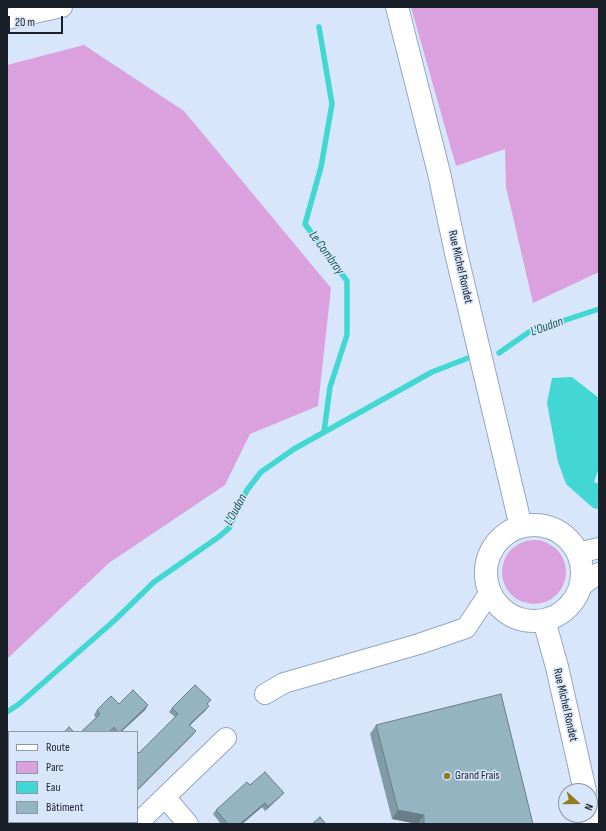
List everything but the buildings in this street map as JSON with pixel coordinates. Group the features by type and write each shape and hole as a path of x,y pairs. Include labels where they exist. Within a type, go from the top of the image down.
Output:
{"street":[{"path":"7,19 62,7"},
{"name":"Rue Michel Rondet","path":"397,7 439,173 456,253 521,527"},
{"path":"535,525 548,527 560,533 570,542 578,554 582,576 580,587 566,608 556,615 544,620 528,621 512,616 499,606 490,592 486,576 488,560 495,545 506,534 521,527 535,525"},
{"path":"578,554 599,548"},
{"path":"580,587 599,573"},
{"path":"265,694 284,683 419,644 466,628 490,592"},
{"name":"Rue Michel Rondet","path":"544,620 584,783"},
{"path":"137,824 226,738"},
{"path":"165,797 188,824"}],"green space":[{"path":"411,7 599,7 599,272 533,303 506,187 505,149 456,166"},
{"path":"84,45 184,111 331,288 318,406 250,434 225,485 109,563 7,659 7,65"},
{"path":"534,540 552,546 560,554 566,572 560,590 552,598 534,604 516,598 508,590 502,572 508,554 516,546"}],"water":[{"path":"572,377 599,398 599,468 594,482 599,484 599,509 593,508 566,484 558,462 547,403 552,378"}],"waterway":[{"name":"Le Combray","path":"319,27 332,104 321,167 305,224 347,281 347,335 330,387 324,432"},
{"name":"L'Oudan","path":"499,353 529,332 599,309"},
{"name":"L'Oudan","path":"7,712 19,704 115,620 154,582 220,536 229,528 247,490 261,472 294,449 432,372 468,358"}],"place":[{"name":"Grand Frais","path":"447,776"}]}
